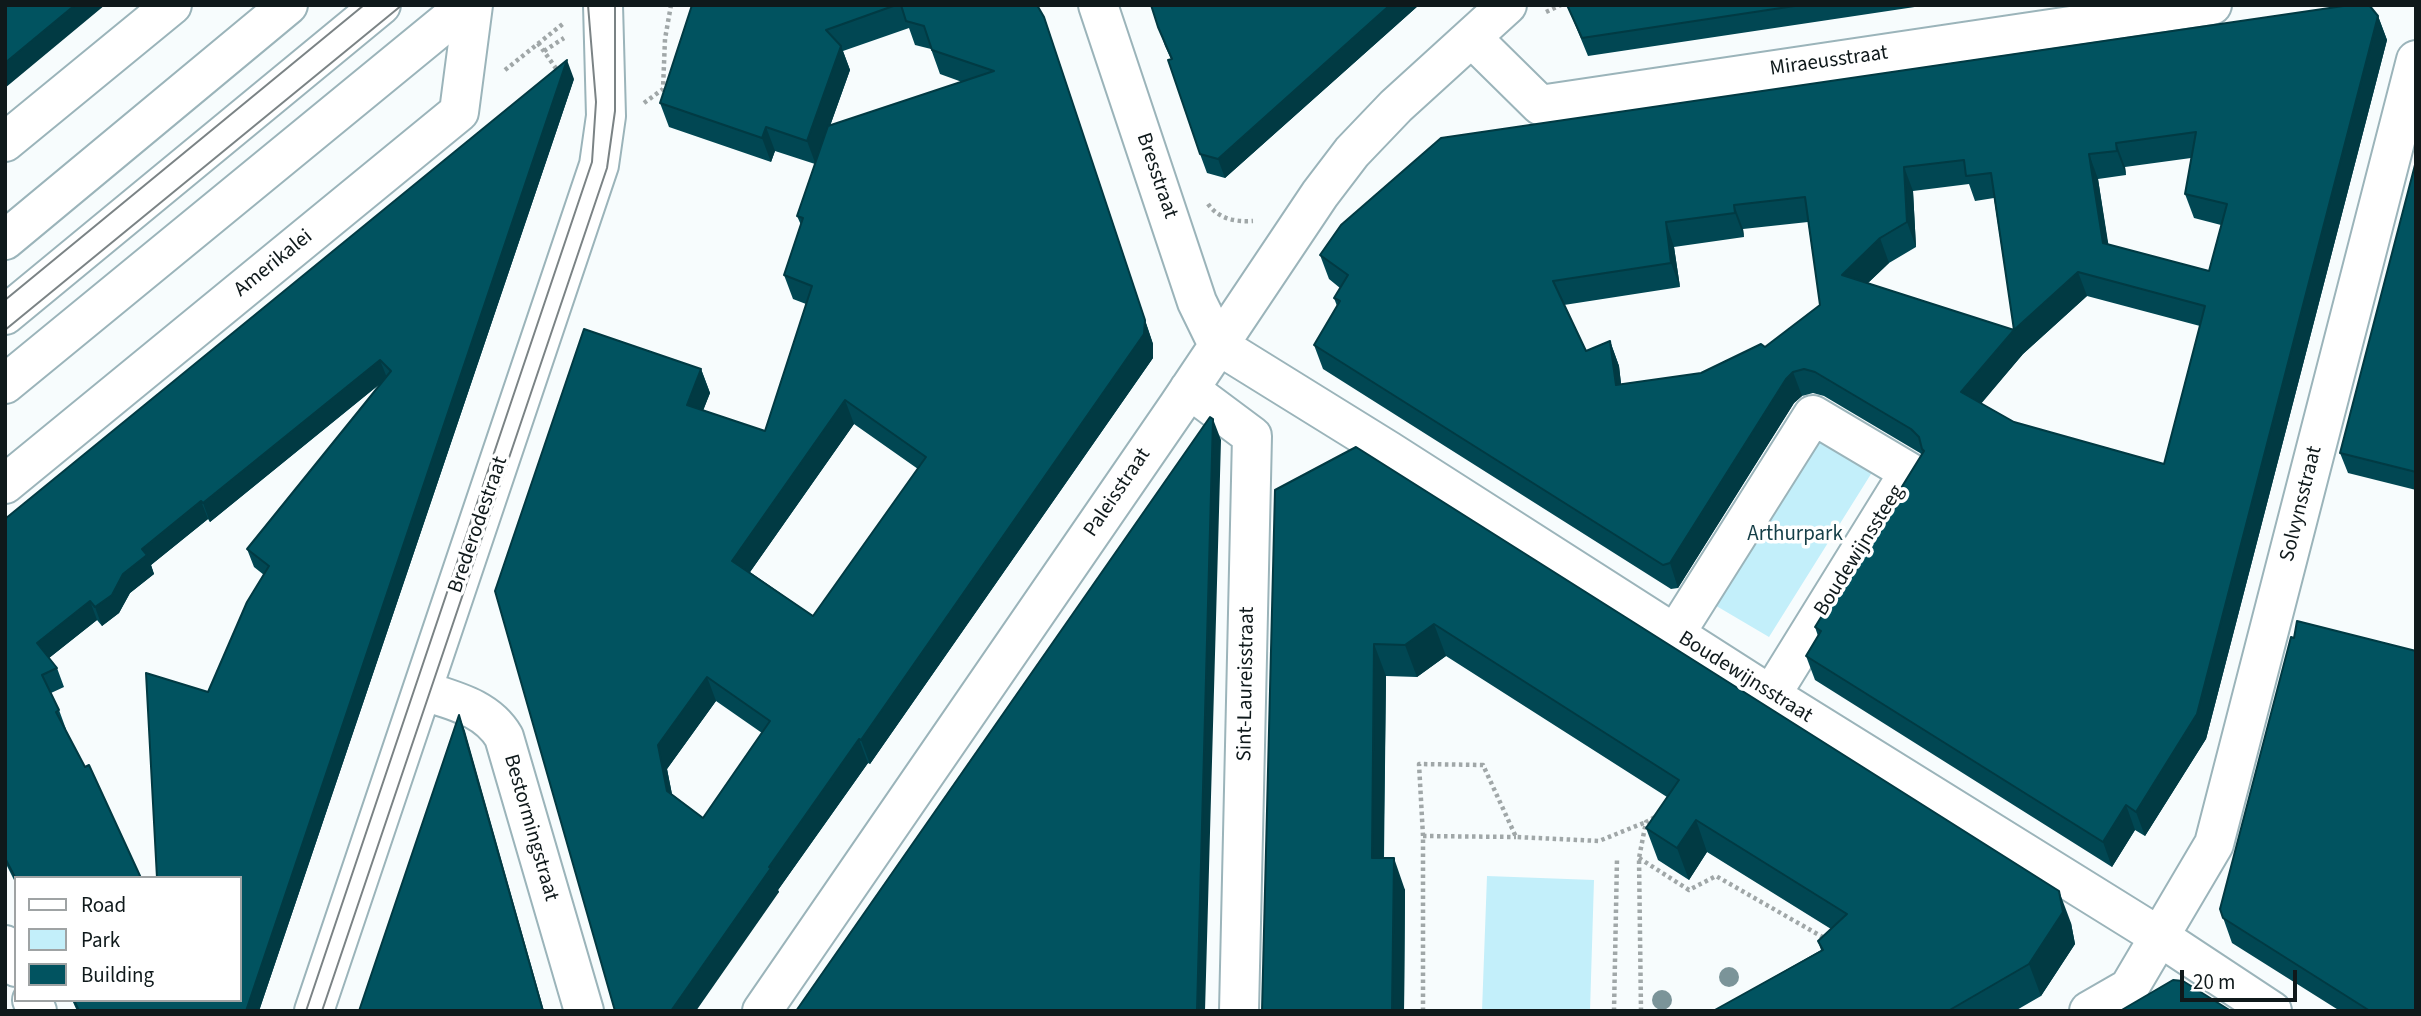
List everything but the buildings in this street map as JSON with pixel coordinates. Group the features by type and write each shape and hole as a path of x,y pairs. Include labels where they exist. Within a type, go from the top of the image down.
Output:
{"street":[{"path":"5,142 172,5"},
{"path":"5,240 288,5"},
{"path":"5,315 381,5"},
{"path":"5,384 467,5"},
{"name":"Amerikalei","path":"5,484 459,112 473,5"},
{"name":"Bresstraat","path":"1098,5 1197,302 1218,345"},
{"name":"Paleisstraat","path":"762,1011 1320,194 1352,152 1396,106 1507,5"},
{"name":"Miraeusstraat","path":"1472,38 1540,105 2212,5"},
{"name":"Brederodestraat","path":"314,1011 599,165 606,116 595,14"},
{"name":"Solvynsstraat","path":"2089,1011 2129,988 2214,844 2416,60"},
{"name":"Boudewijnsstraat","path":"1218,345 1675,635 2160,937 2272,1011"},
{"name":"Sint-Laureisstraat","path":"1189,389 1252,436 1239,1011"},
{"name":"Boudewijnssteeg","path":"1675,635 1813,415 1909,472 1771,695"},
{"name":"Bestormingstraat","path":"424,691 470,707 488,717 504,737 584,1011"},
{"path":"5,945 14,963"}],"path":[{"path":"604,132 663,89 666,24 671,5"},
{"path":"1207,202 1214,212 1224,218 1250,221 1262,218"},
{"path":"1423,1011 1423,835 1419,764 1483,765 1516,837"},
{"path":"1423,835 1599,841 1668,810"},
{"path":"1641,1011 1639,858 1646,822"},
{"path":"1639,858 1689,890 1716,876 1832,943"},
{"path":"1614,1011 1617,859"}],"green space":[{"name":"Arthurpark","path":"1821,433 1876,466 1769,637 1713,604"},
{"path":"1487,876 1594,880 1590,1011 1482,1011"}],"tram line":[{"path":"5,300 364,5"},
{"path":"5,330 402,5"},
{"path":"306,1011 592,162 596,102 588,5"},
{"path":"322,1011 607,168 615,111 615,5"}]}
